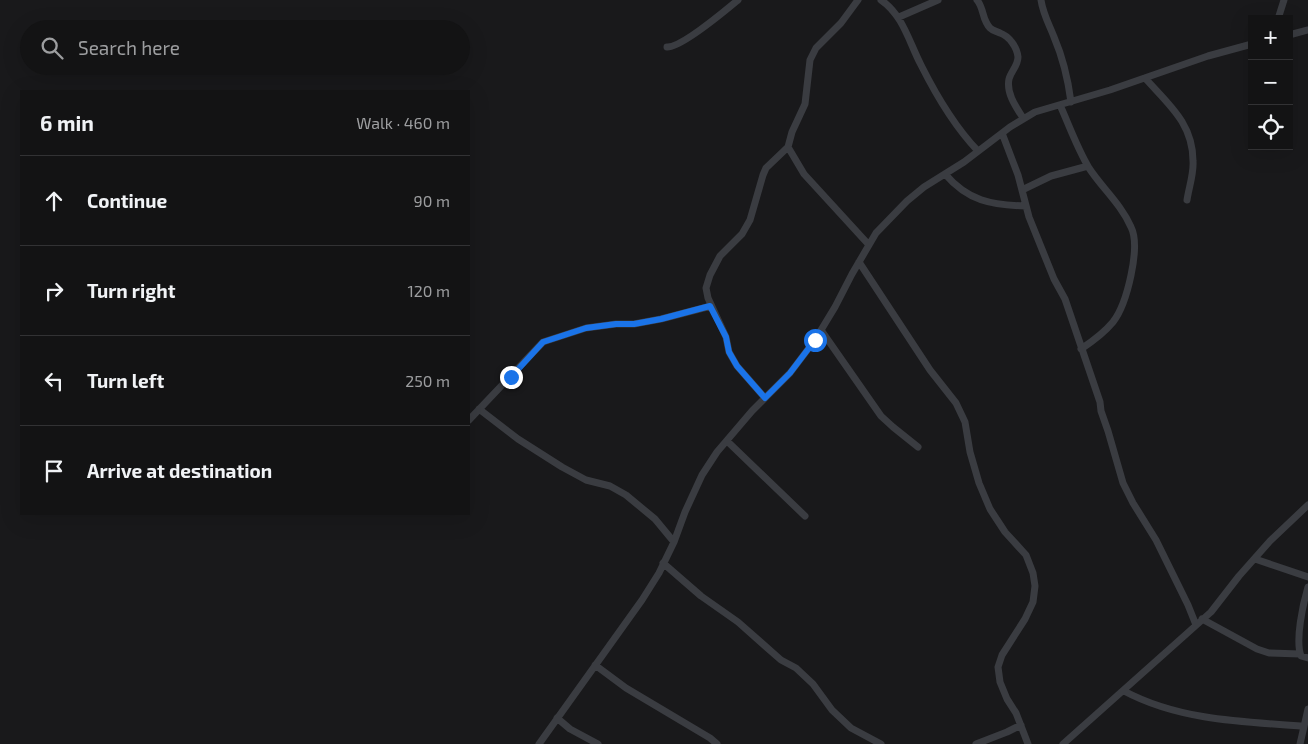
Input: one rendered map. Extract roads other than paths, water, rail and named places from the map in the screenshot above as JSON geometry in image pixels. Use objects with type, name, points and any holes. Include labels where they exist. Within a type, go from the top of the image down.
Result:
[{"type":"street","points":[[667,47],[677,45],[738,0]]},
{"type":"street","points":[[765,398],[737,366],[729,352],[726,337],[710,306],[706,288],[716,262],[726,248],[742,234],[750,220],[766,168],[788,147],[792,132],[805,104],[808,74],[816,48],[841,23],[858,0]]},
{"type":"street","points":[[881,0],[888,4],[899,17],[921,65],[942,104],[957,126],[978,150]]},
{"type":"street","points":[[899,17],[938,0]]},
{"type":"street","points":[[977,0],[981,5],[989,28],[1006,36],[1015,48],[1018,56],[1017,64],[1009,79],[1010,93],[1023,118]]},
{"type":"street","points":[[1041,0],[1046,22],[1054,36],[1066,68],[1072,102]]},
{"type":"street","points":[[1279,15],[1284,0]]},
{"type":"street","points":[[1293,34],[1308,30]]},
{"type":"street","points":[[539,744],[642,600],[664,563],[702,475],[717,452],[790,373],[821,330],[869,245],[886,222],[907,201],[1023,118],[1035,112],[1072,102],[1208,56],[1248,45]]},
{"type":"street","points":[[1145,78],[1184,122],[1191,140],[1194,162],[1187,200]]},
{"type":"street","points":[[1060,105],[1088,166],[1124,213],[1132,228],[1134,237],[1130,283],[1122,306],[1115,320],[1103,333],[1082,350]]},
{"type":"street","points":[[1002,133],[1018,175],[1029,217],[1054,279],[1065,299],[1100,402],[1100,411],[1108,431],[1123,483],[1156,540],[1196,625]]},
{"type":"street","points":[[788,147],[804,174],[869,245]]},
{"type":"street","points":[[1022,190],[1051,176],[1088,166]]},
{"type":"street","points":[[945,174],[956,187],[974,198],[1000,204],[1026,206]]},
{"type":"street","points":[[858,262],[930,370],[956,403],[965,422],[970,452],[979,483],[990,509],[1005,532],[1026,555],[1033,573],[1035,586],[1033,602],[1025,619],[1002,655],[998,667],[1000,682],[1028,744]]},
{"type":"street","points":[[470,419],[543,342],[586,328],[634,324],[710,306]]},
{"type":"street","points":[[821,330],[881,416],[892,428],[918,447]]},
{"type":"street","points":[[479,409],[518,439],[562,468],[586,480],[610,486],[626,495],[655,519],[674,542]]},
{"type":"street","points":[[727,441],[805,516]]},
{"type":"street","points":[[1063,744],[1211,612],[1255,559],[1308,505]]},
{"type":"street","points":[[1255,559],[1308,577]]},
{"type":"street","points":[[664,563],[701,596],[738,622],[782,660],[796,668],[814,684],[832,710],[846,724],[881,744]]},
{"type":"street","points":[[1300,654],[1300,620],[1308,587]]},
{"type":"street","points":[[1202,619],[1257,649],[1269,653],[1300,654],[1308,658]]},
{"type":"street","points":[[595,665],[626,688],[710,738],[716,744]]},
{"type":"street","points":[[1124,690],[1160,707],[1186,713],[1213,718],[1303,726]]},
{"type":"street","points":[[1300,744],[1308,709]]},
{"type":"street","points":[[557,718],[570,729],[598,744]]},
{"type":"street","points":[[976,744],[1021,725]]}]
